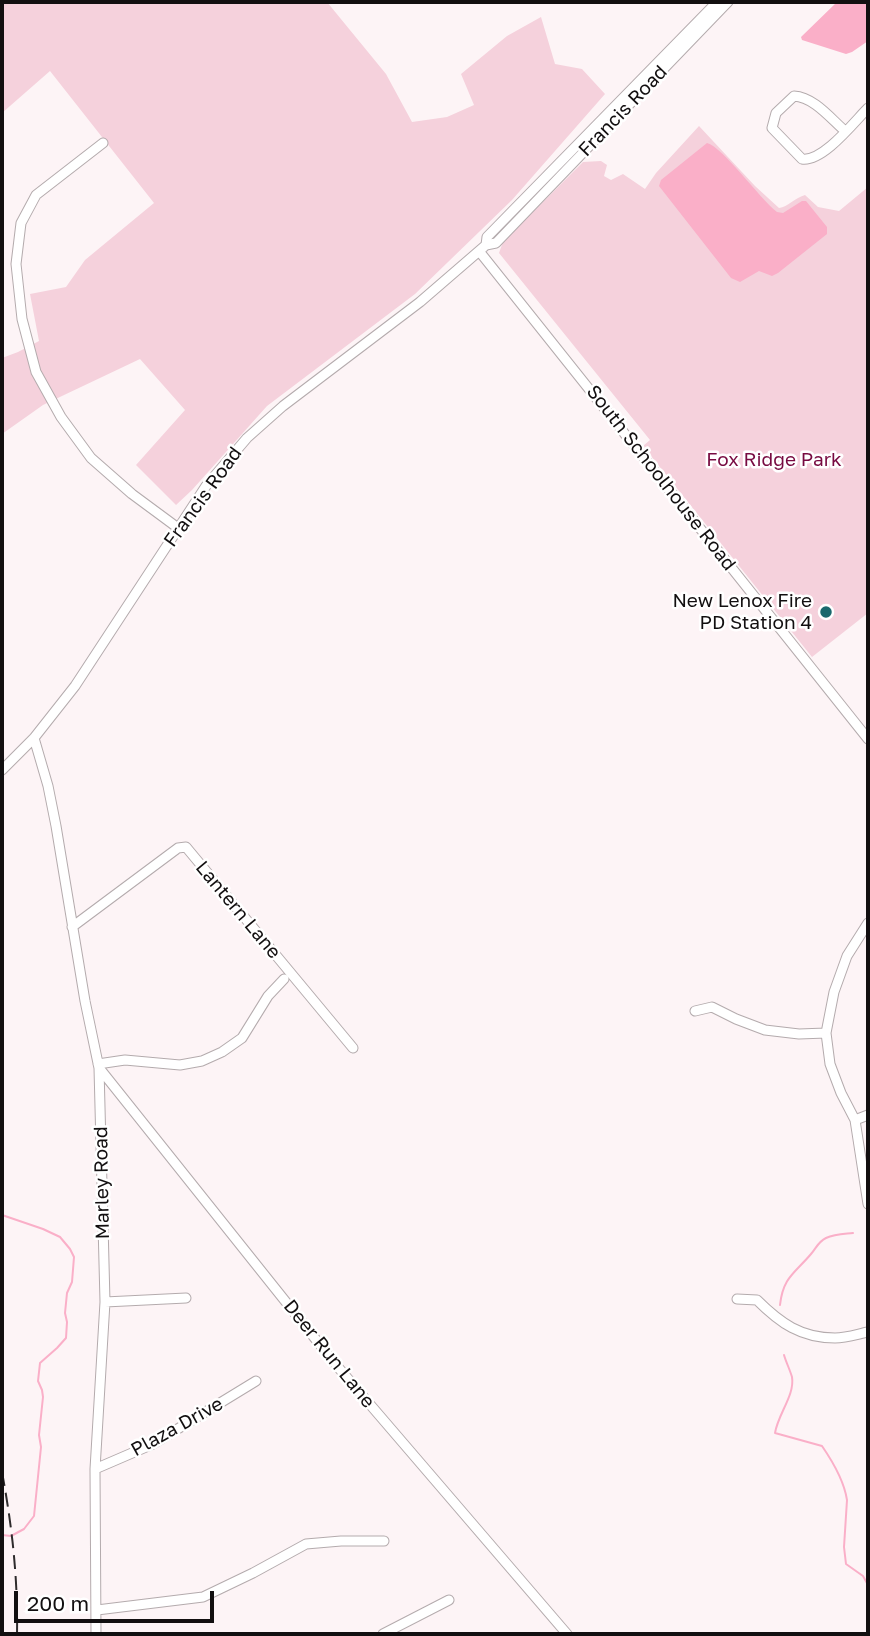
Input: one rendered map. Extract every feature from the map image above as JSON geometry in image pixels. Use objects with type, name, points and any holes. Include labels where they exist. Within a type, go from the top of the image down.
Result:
[{"type":"street","name":"Francis Road","points":[[2,770],[34,738],[75,685],[206,486],[226,460],[268,417],[449,279],[482,248],[487,237],[717,2]]},
{"type":"street","name":"Francis Road","points":[[482,248],[496,243],[727,2]]},
{"type":"street","points":[[845,131],[804,96],[794,96],[776,113],[772,128],[802,159],[809,160],[825,150],[845,131],[868,108]]},
{"type":"street","points":[[103,143],[36,195],[20,223],[16,264],[22,319],[36,372],[78,441],[91,458],[132,494],[178,528]]},
{"type":"street","name":"South Schoolhouse Road","points":[[482,248],[868,739]]},
{"type":"street","name":"Marley Road","points":[[34,738],[56,826],[99,1066],[105,1302],[95,1469],[96,1634]]},
{"type":"street","name":"Lantern Lane","points":[[72,927],[178,848],[186,847],[353,1048]]},
{"type":"street","points":[[868,923],[847,956],[834,992],[826,1033],[830,1064],[855,1120],[868,1203]]},
{"type":"street","points":[[99,1066],[125,1060],[180,1065],[202,1061],[222,1052],[242,1038],[268,996],[284,979]]},
{"type":"street","points":[[695,1011],[712,1007],[765,1030],[799,1034],[826,1033]]},
{"type":"street","name":"Deer Run Lane","points":[[99,1066],[337,1366],[567,1634]]},
{"type":"street","points":[[855,1120],[868,1115]]},
{"type":"street","points":[[105,1302],[186,1298]]},
{"type":"street","points":[[737,1299],[757,1300],[773,1317],[799,1333],[835,1338],[868,1332]]},
{"type":"street","name":"Plaza Drive","points":[[95,1469],[153,1444],[257,1381]]},
{"type":"street","points":[[97,1610],[203,1597],[306,1544],[384,1541]]},
{"type":"street","points":[[383,1634],[449,1600]]},
{"type":"green space","points":[[2,2],[327,2],[386,74],[412,122],[447,117],[474,105],[461,74],[507,36],[541,17],[555,64],[582,69],[605,94],[512,200],[415,294],[267,406],[176,505],[136,465],[185,410],[140,359],[43,405],[2,434],[2,358],[39,341],[30,294],[66,287],[85,260],[154,203],[50,71],[2,113]]},
{"type":"green space","name":"Fox Ridge Park","points":[[699,126],[779,208],[805,195],[818,207],[839,211],[868,187],[868,613],[812,657],[643,446],[650,440],[499,253],[503,242],[583,162],[601,161],[607,165],[604,176],[611,180],[623,174],[645,189]]},
{"type":"shaded area","points":[[837,2],[868,2],[868,41],[846,54],[802,40],[801,37]]},
{"type":"shaded area","points":[[707,143],[722,153],[777,212],[783,213],[806,201],[827,227],[827,234],[772,276],[759,271],[740,282],[731,278],[659,186],[661,180]]},
{"type":"waterway","points":[[2,1215],[60,1237],[74,1257],[65,1313],[66,1338],[40,1363],[38,1381],[43,1397],[34,1516],[24,1529],[11,1536],[2,1535]]},
{"type":"waterway","points":[[780,1305],[787,1282],[819,1243],[829,1237],[853,1233]]},
{"type":"waterway","points":[[784,1355],[792,1384],[775,1433],[822,1446],[830,1458],[846,1493],[846,1564],[863,1576],[868,1585]]},
{"type":"railway","points":[[2,1472],[14,1552],[17,1634]]},
{"type":"place","name":"New Lenox Fire PD Station 4","points":[[826,612]]}]
